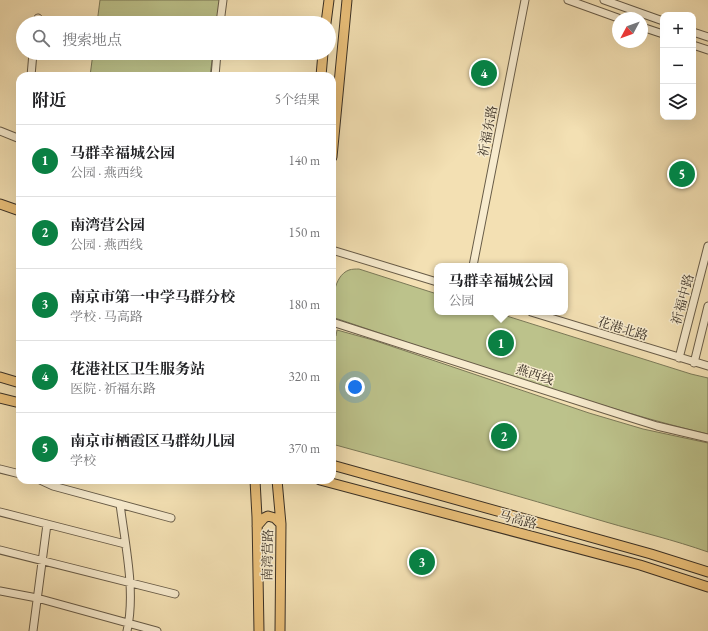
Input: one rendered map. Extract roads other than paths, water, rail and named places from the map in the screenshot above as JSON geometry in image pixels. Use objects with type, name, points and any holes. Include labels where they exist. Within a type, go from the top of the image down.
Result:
[{"type":"main road","points":[[327,16],[328,0]]},
{"type":"main road","points":[[336,115],[347,0]]},
{"type":"main road","points":[[321,72],[322,60]]},
{"type":"main road","points":[[0,204],[16,210]]},
{"type":"main road","points":[[0,377],[16,382]]},
{"type":"main road","points":[[0,398],[16,402]]},
{"type":"main road","name":"马高路","points":[[336,466],[636,549],[708,572]]},
{"type":"main road","points":[[255,484],[259,631]]},
{"type":"main road","name":"南湾营路","points":[[277,484],[280,524],[280,631]]},
{"type":"main road","name":"马高路","points":[[335,484],[640,565],[708,587]]},
{"type":"main road","points":[[257,526],[264,518],[268,516],[275,518],[280,524]]},
{"type":"street","points":[[221,16],[223,0]]},
{"type":"street","name":"祈福东路","points":[[474,263],[525,0]]},
{"type":"street","points":[[568,0],[612,16]]},
{"type":"street","points":[[604,0],[660,20]]},
{"type":"street","points":[[648,29],[660,33]]},
{"type":"street","points":[[696,33],[708,37]]},
{"type":"street","points":[[696,46],[708,50]]},
{"type":"street","points":[[31,72],[32,60]]},
{"type":"street","points":[[215,72],[216,60]]},
{"type":"street","points":[[0,131],[16,137]]},
{"type":"street","name":"祈福中路","points":[[679,358],[708,246]]},
{"type":"street","points":[[336,251],[434,281]]},
{"type":"street","name":"祈福中路","points":[[694,363],[708,306]]},
{"type":"street","name":"花港北路","points":[[541,315],[694,363],[708,366]]},
{"type":"street","name":"燕西线","points":[[336,323],[631,418],[657,426],[708,438]]},
{"type":"street","points":[[0,469],[16,473]]},
{"type":"street","points":[[49,484],[170,518]]},
{"type":"street","points":[[120,504],[130,583],[128,627]]},
{"type":"street","points":[[0,512],[125,544]]},
{"type":"street","points":[[33,631],[47,524]]},
{"type":"street","points":[[0,550],[175,594]]},
{"type":"street","points":[[0,591],[37,598],[128,627],[157,631]]},
{"type":"place","name":"花港社区卫生服务站","points":[[484,73]]},
{"type":"place","name":"南京市栖霞区马群幼儿园","points":[[682,174]]},
{"type":"place","name":"马群幸福城公园","points":[[501,343]]},
{"type":"place","name":"南湾营公园","points":[[504,436]]},
{"type":"place","name":"南京市第一中学马群分校","points":[[422,562]]}]
